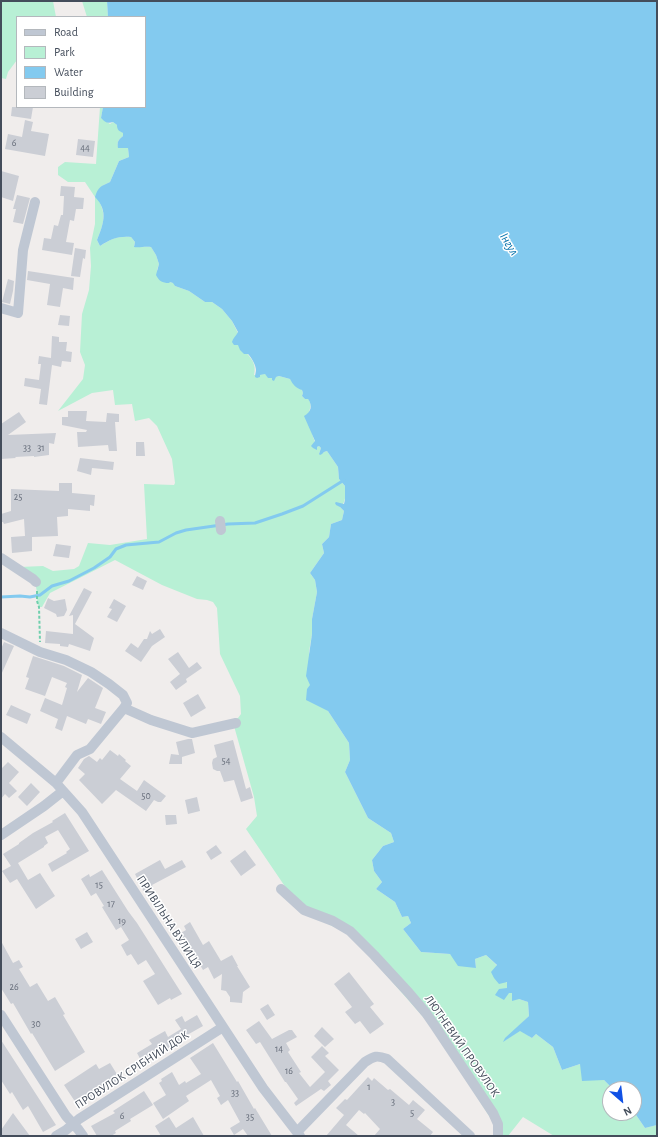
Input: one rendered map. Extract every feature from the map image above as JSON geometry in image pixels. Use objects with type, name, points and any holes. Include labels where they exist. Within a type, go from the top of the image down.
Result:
[{"type":"street","points":[[1,308],[18,313],[24,250],[35,202]]},
{"type":"street","points":[[1,558],[36,582]]},
{"type":"street","points":[[1,633],[40,652],[66,660],[91,672],[123,695],[127,703],[90,749],[77,756],[59,787],[44,806],[1,835]]},
{"type":"street","points":[[124,708],[151,720],[192,732],[236,723]]},
{"type":"street","name":"ПРИВІЛЬНА ВУЛИЦЯ","points":[[1,737],[59,787],[82,812],[263,1088],[298,1134]]},
{"type":"street","name":"ЛЮТНЕВИЙ ПРОВУЛОК","points":[[281,889],[304,910],[333,921],[350,931],[374,954],[409,993],[426,1013],[493,1113],[498,1124],[498,1136]]},
{"type":"street","points":[[1,1015],[66,1116],[83,1136]]},
{"type":"street","name":"ПРОВУЛОК СРІБНИЙ ДОК","points":[[56,1136],[79,1119],[223,1027]]},
{"type":"street","points":[[298,1134],[365,1062],[374,1056],[380,1056],[387,1059],[470,1136]]},
{"type":"path","points":[[37,594],[37,601],[40,607],[40,652]]},
{"type":"green space","points":[[1,1],[53,1],[56,16],[16,16],[16,61],[8,72],[6,79],[1,78]]},
{"type":"green space","points":[[82,1],[107,1],[108,16],[87,16]]},
{"type":"green space","points":[[100,108],[103,108],[101,118],[110,124],[113,122],[123,133],[123,136],[118,141],[118,147],[128,148],[129,157],[119,161],[110,182],[102,186],[99,201],[103,211],[103,220],[97,240],[100,246],[114,238],[131,237],[135,242],[134,246],[151,247],[159,264],[157,270],[170,282],[174,283],[175,286],[189,291],[205,302],[212,302],[222,309],[232,321],[238,333],[238,343],[253,362],[255,368],[254,375],[265,374],[290,379],[302,390],[302,396],[305,399],[308,399],[310,403],[310,423],[317,447],[319,446],[321,448],[319,454],[327,451],[338,467],[339,479],[345,486],[345,500],[340,507],[344,511],[342,520],[331,524],[329,537],[322,544],[324,553],[310,573],[315,580],[317,592],[312,619],[312,634],[309,652],[328,711],[349,743],[350,760],[345,772],[368,818],[391,833],[394,842],[383,846],[372,860],[374,871],[382,882],[376,889],[395,902],[402,917],[408,916],[411,923],[403,929],[421,952],[450,954],[476,968],[475,959],[486,955],[495,963],[502,973],[507,982],[509,993],[512,993],[519,999],[528,1002],[529,1016],[504,1041],[520,1030],[532,1038],[536,1034],[553,1047],[562,1070],[580,1064],[605,1081],[602,1081],[602,1121],[640,1121],[645,1128],[657,1125],[657,1136],[554,1136],[523,1117],[508,1136],[496,1136],[495,1125],[432,1027],[351,935],[303,912],[246,829],[257,816],[254,797],[234,726],[235,719],[241,714],[240,696],[220,654],[217,608],[213,602],[197,599],[162,585],[115,560],[50,593],[42,607],[39,607],[37,590],[34,582],[19,567],[43,566],[53,571],[74,569],[79,566],[88,543],[110,545],[147,539],[144,484],[174,485],[175,483],[172,459],[157,426],[149,418],[135,421],[132,404],[115,405],[113,390],[92,393],[58,411],[83,379],[85,365],[80,352],[82,314],[89,290],[91,266],[90,248],[95,224],[95,197],[85,182],[68,182],[58,175],[58,167],[65,162],[96,164]]},
{"type":"water","name":"Інгул","points":[[107,1],[657,1],[657,1125],[645,1128],[640,1121],[642,1121],[642,1081],[582,1081],[580,1064],[562,1070],[553,1047],[536,1034],[532,1038],[520,1031],[503,1042],[505,1038],[529,1016],[528,1002],[519,999],[512,1001],[512,993],[509,993],[504,1000],[495,995],[499,989],[507,988],[507,982],[499,984],[494,978],[491,972],[497,965],[486,955],[475,959],[476,968],[458,966],[450,954],[421,952],[403,929],[411,923],[408,916],[402,917],[395,902],[376,889],[382,882],[374,871],[372,860],[383,846],[394,842],[391,833],[368,818],[345,772],[350,760],[349,743],[328,711],[306,700],[307,689],[310,685],[306,676],[312,634],[312,619],[317,592],[315,580],[310,573],[324,553],[322,544],[329,537],[331,524],[342,520],[344,511],[335,503],[344,504],[345,500],[345,486],[339,479],[338,467],[327,451],[320,455],[321,448],[319,446],[317,447],[317,450],[311,446],[315,441],[304,416],[310,411],[311,406],[308,399],[305,399],[302,396],[302,390],[295,386],[290,379],[279,376],[276,377],[274,381],[272,378],[268,378],[265,374],[260,375],[260,377],[257,378],[255,377],[256,368],[252,359],[248,354],[244,354],[240,350],[238,345],[234,345],[232,342],[238,332],[232,321],[222,309],[212,302],[205,302],[189,291],[175,286],[173,283],[164,283],[161,281],[156,275],[159,264],[151,247],[134,247],[135,242],[131,237],[115,238],[100,246],[97,240],[104,218],[102,208],[95,197],[97,191],[100,187],[110,182],[119,161],[129,157],[128,148],[118,148],[118,141],[123,136],[123,133],[118,130],[117,125],[113,122],[106,122],[101,118],[103,108],[146,108],[146,16],[108,16]]},
{"type":"building","points":[[12,107],[33,108],[31,119],[11,116]]},
{"type":"building","points":[[25,120],[33,122],[31,131],[49,134],[45,156],[5,149],[8,134],[22,137]]},
{"type":"building","points":[[78,139],[95,141],[93,157],[76,155]]},
{"type":"building","points":[[1,171],[19,176],[13,201],[1,197]]},
{"type":"building","points":[[61,186],[75,187],[74,197],[84,198],[83,209],[76,209],[74,221],[70,220],[66,242],[74,243],[72,255],[42,250],[44,238],[51,239],[54,225],[58,226],[61,215],[63,215],[64,196],[60,196]]},
{"type":"building","points":[[17,195],[30,198],[23,224],[13,222],[16,209],[13,209]]},
{"type":"building","points":[[75,248],[86,250],[80,277],[71,276]]},
{"type":"building","points":[[28,271],[74,278],[73,290],[63,288],[60,307],[47,305],[50,284],[27,280]]},
{"type":"building","points":[[8,279],[14,281],[10,304],[2,302]]},
{"type":"building","points":[[60,315],[70,316],[69,326],[58,325]]},
{"type":"building","points":[[52,336],[59,337],[59,342],[67,342],[66,351],[72,352],[71,362],[62,361],[61,367],[52,365],[47,405],[39,404],[41,389],[24,386],[25,378],[39,380],[41,364],[38,364],[39,356],[51,358]]},
{"type":"building","points":[[68,411],[87,411],[86,421],[106,422],[107,413],[119,414],[119,422],[115,422],[117,451],[109,451],[108,445],[78,447],[77,432],[86,432],[87,430],[62,425],[62,417],[68,417]]},
{"type":"building","points":[[19,412],[26,422],[8,435],[56,433],[54,444],[49,443],[49,455],[1,459],[1,424]]},
{"type":"building","points":[[136,442],[144,442],[145,456],[136,456]]},
{"type":"building","points":[[80,458],[114,462],[113,470],[92,468],[91,475],[77,471]]},
{"type":"building","points":[[59,483],[72,483],[72,493],[95,495],[94,506],[90,505],[90,511],[68,509],[68,516],[57,517],[58,536],[32,537],[32,551],[12,553],[11,537],[25,536],[24,519],[4,524],[1,522],[1,514],[11,511],[11,489],[59,491]]},
{"type":"building","points":[[56,544],[71,546],[69,558],[53,556]]},
{"type":"building","points":[[137,576],[147,581],[143,590],[132,585]]},
{"type":"building","points":[[84,588],[92,592],[75,624],[94,638],[90,651],[69,644],[68,647],[60,646],[60,644],[45,643],[46,631],[73,634],[73,615],[69,616]]},
{"type":"building","points":[[48,598],[54,601],[65,599],[67,610],[64,616],[57,617],[56,614],[44,608]]},
{"type":"building","points":[[114,599],[126,606],[117,622],[107,617],[112,609],[109,608]]},
{"type":"building","points":[[160,629],[165,637],[152,646],[141,662],[125,651],[131,643],[138,648],[144,639],[147,639],[150,631],[152,634]]},
{"type":"building","points":[[4,642],[14,646],[1,675],[1,649]]},
{"type":"building","points":[[178,652],[189,668],[197,662],[202,668],[186,679],[187,682],[176,690],[170,682],[180,674],[168,659]]},
{"type":"building","points":[[33,656],[64,666],[82,675],[77,692],[88,678],[103,688],[95,708],[106,712],[101,724],[88,719],[86,724],[67,716],[62,731],[55,728],[58,719],[40,711],[45,698],[62,705],[67,683],[52,677],[45,696],[25,689],[29,678],[26,677]]},
{"type":"building","points":[[198,694],[206,708],[191,717],[183,703]]},
{"type":"building","points":[[11,705],[31,714],[27,724],[6,715]]},
{"type":"building","points":[[192,739],[195,753],[182,757],[182,764],[169,764],[171,754],[179,755],[176,742]]},
{"type":"building","points":[[233,740],[246,789],[250,787],[253,798],[241,802],[234,780],[224,782],[220,771],[213,769],[212,763],[213,759],[217,757],[214,745]]},
{"type":"building","points":[[110,750],[118,756],[119,754],[131,766],[120,779],[137,791],[144,780],[166,796],[161,802],[154,800],[146,811],[116,790],[102,804],[79,780],[85,774],[78,768],[84,759],[89,756],[97,762],[100,758],[102,760]]},
{"type":"building","points":[[8,762],[19,772],[9,783],[17,791],[9,798],[5,794],[1,799],[1,769]]},
{"type":"building","points":[[31,783],[40,792],[27,806],[18,797]]},
{"type":"building","points":[[197,797],[200,811],[188,814],[185,800]]},
{"type":"building","points":[[65,813],[89,851],[52,872],[48,864],[67,853],[66,852],[70,849],[58,830],[45,837],[48,843],[44,847],[18,863],[28,880],[40,873],[55,896],[36,909],[17,879],[10,883],[2,871],[11,866],[3,854]]},
{"type":"building","points":[[165,815],[176,815],[177,824],[166,825]]},
{"type":"building","points":[[216,845],[222,853],[211,860],[206,852]]},
{"type":"building","points":[[245,850],[256,865],[241,876],[230,861]]},
{"type":"building","points":[[160,860],[165,869],[182,860],[186,867],[152,885],[153,887],[144,892],[135,874]]},
{"type":"building","points":[[102,870],[182,994],[171,1000],[170,998],[158,1005],[143,981],[155,974],[146,960],[138,965],[131,954],[127,956],[121,945],[129,940],[121,927],[116,930],[102,907],[104,906],[96,893],[91,896],[81,879],[89,874],[90,877]]},
{"type":"building","points":[[190,922],[203,945],[209,941],[221,961],[232,955],[250,987],[243,992],[242,1003],[230,1002],[230,997],[226,991],[221,990],[222,974],[214,979],[208,967],[203,970],[189,946],[186,948],[179,934],[186,930],[184,926]]},
{"type":"building","points":[[87,932],[93,942],[81,949],[75,939]]},
{"type":"building","points":[[1,941],[13,963],[19,960],[23,967],[19,969],[30,987],[37,983],[48,1001],[55,997],[65,1014],[63,1015],[85,1052],[55,1071],[13,1003],[11,1004],[1,988]]},
{"type":"building","points":[[349,972],[374,1004],[370,1007],[384,1024],[370,1034],[360,1021],[355,1024],[345,1012],[352,1007],[334,984]]},
{"type":"building","points":[[268,1004],[275,1015],[267,1020],[260,1009]]},
{"type":"building","points":[[197,1015],[203,1026],[180,1039],[181,1040],[143,1064],[137,1053],[152,1044],[149,1040],[165,1031],[168,1037],[181,1029],[175,1020],[182,1016],[185,1022]]},
{"type":"building","points":[[259,1021],[272,1039],[289,1030],[292,1030],[297,1037],[286,1043],[290,1050],[288,1052],[301,1072],[299,1073],[310,1087],[325,1072],[311,1057],[322,1046],[329,1053],[325,1056],[339,1070],[328,1081],[331,1085],[324,1091],[321,1089],[296,1106],[294,1103],[298,1099],[285,1082],[260,1042],[256,1044],[246,1030]]},
{"type":"building","points":[[322,1027],[334,1039],[325,1047],[314,1036]]},
{"type":"building","points":[[1,1040],[56,1125],[43,1132],[28,1106],[23,1110],[12,1092],[10,1094],[1,1080]]},
{"type":"building","points":[[213,1043],[272,1136],[248,1136],[243,1129],[234,1135],[230,1128],[240,1122],[228,1100],[221,1105],[217,1098],[220,1096],[211,1080],[186,1096],[189,1101],[163,1119],[153,1103],[166,1095],[159,1083],[162,1081],[161,1079],[172,1072],[179,1085],[185,1081],[186,1083],[201,1074],[190,1058]]},
{"type":"building","points":[[110,1063],[120,1079],[91,1096],[92,1097],[78,1106],[64,1085],[96,1064],[99,1069]]},
{"type":"building","points":[[368,1077],[372,1081],[374,1078],[409,1105],[413,1100],[425,1110],[417,1119],[433,1132],[430,1136],[374,1136],[380,1129],[365,1113],[364,1114],[359,1110],[346,1125],[359,1136],[326,1136],[344,1115],[336,1108],[345,1099],[347,1100]]},
{"type":"building","points":[[144,1091],[153,1105],[130,1119],[131,1121],[115,1131],[116,1133],[111,1136],[97,1136],[91,1126],[115,1113],[113,1111]]},
{"type":"building","points":[[13,1113],[30,1136],[1,1136],[1,1130]]},
{"type":"building","points":[[169,1117],[176,1128],[193,1117],[204,1136],[161,1136],[155,1126]]},
{"type":"waterway","points":[[1,597],[30,597],[40,595],[52,586],[69,581],[94,568],[110,557],[116,549],[126,545],[159,542],[176,533],[186,530],[228,524],[255,523],[282,514],[303,506],[344,480]]}]
